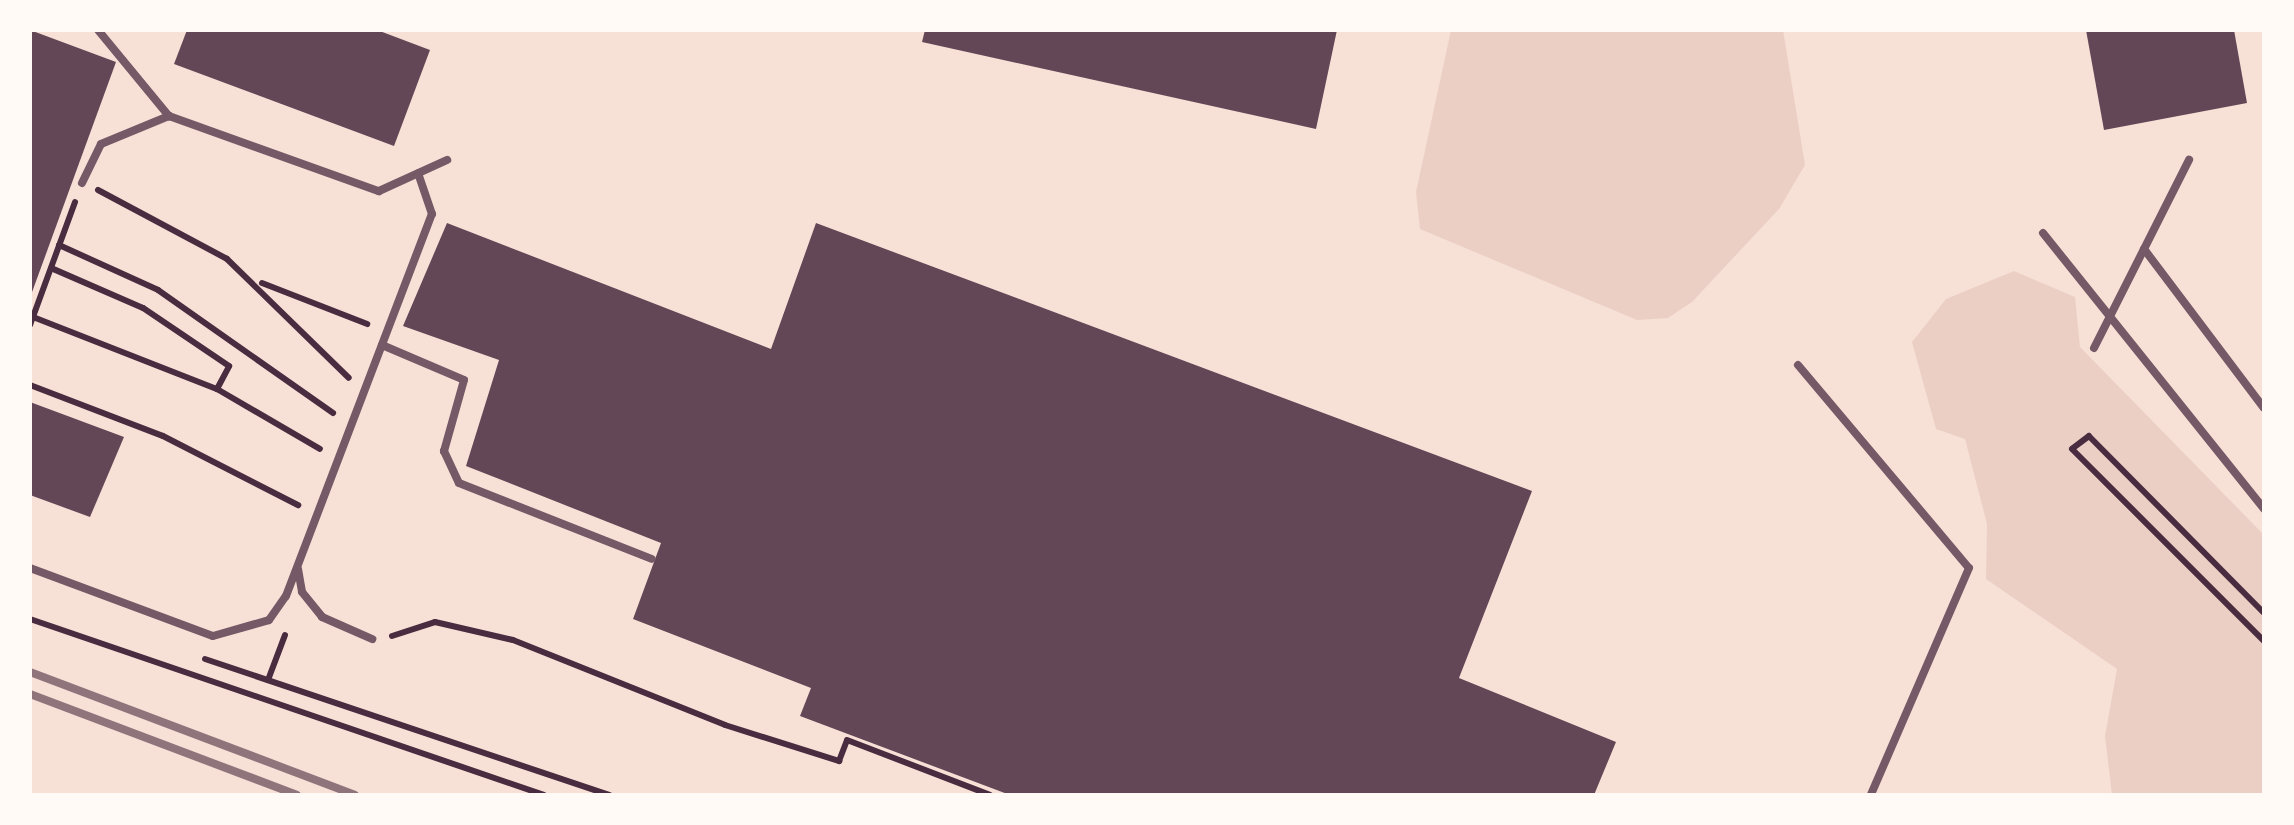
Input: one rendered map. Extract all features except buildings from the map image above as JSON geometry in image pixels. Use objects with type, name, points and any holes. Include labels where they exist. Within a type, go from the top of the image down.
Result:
[{"type":"lane","points":[[98,30],[169,116],[379,191],[447,160]]},
{"type":"lane","points":[[82,184],[101,144],[169,116]]},
{"type":"lane","points":[[2094,348],[2190,160]]},
{"type":"lane","points":[[30,568],[228,636],[269,620],[298,564],[432,214],[418,173]]},
{"type":"lane","points":[[2044,234],[2108,321],[2264,509]]},
{"type":"lane","points":[[2144,249],[2264,408]]},
{"type":"lane","points":[[382,345],[464,380],[444,451],[458,483],[652,558]]},
{"type":"lane","points":[[1798,365],[1968,568],[1871,795]]},
{"type":"lane","points":[[298,564],[302,592],[333,625],[373,634]]},
{"type":"path","points":[[338,461],[217,389],[31,321],[82,184],[160,218],[252,279],[352,380],[347,393]]},
{"type":"path","points":[[59,245],[158,290],[338,417]]},
{"type":"path","points":[[51,268],[142,308],[229,366],[217,389]]},
{"type":"path","points":[[252,279],[387,331]]},
{"type":"path","points":[[30,385],[163,436],[317,516]]},
{"type":"path","points":[[332,430],[343,402]]},
{"type":"path","points":[[2264,613],[2089,436],[2072,449],[2264,641]]},
{"type":"path","points":[[324,451],[328,440]]},
{"type":"path","points":[[268,680],[302,592]]},
{"type":"path","points":[[30,619],[544,795]]},
{"type":"path","points":[[373,634],[390,636],[435,622],[512,640],[724,725],[839,761],[846,740],[990,795]]},
{"type":"path","points":[[187,653],[610,795]]},
{"type":"shaded area","points":[[1451,30],[1783,30],[1805,165],[1779,209],[1692,302],[1668,318],[1637,320],[1420,229],[1416,192]]},
{"type":"shaded area","points":[[2014,271],[2075,297],[2080,347],[2264,535],[2264,795],[2112,795],[2105,736],[2117,669],[1986,579],[1987,524],[1965,439],[1936,429],[1912,342],[1946,299]]},
{"type":"railway","points":[[30,672],[355,795]]},
{"type":"railway","points":[[30,694],[297,795]]}]
